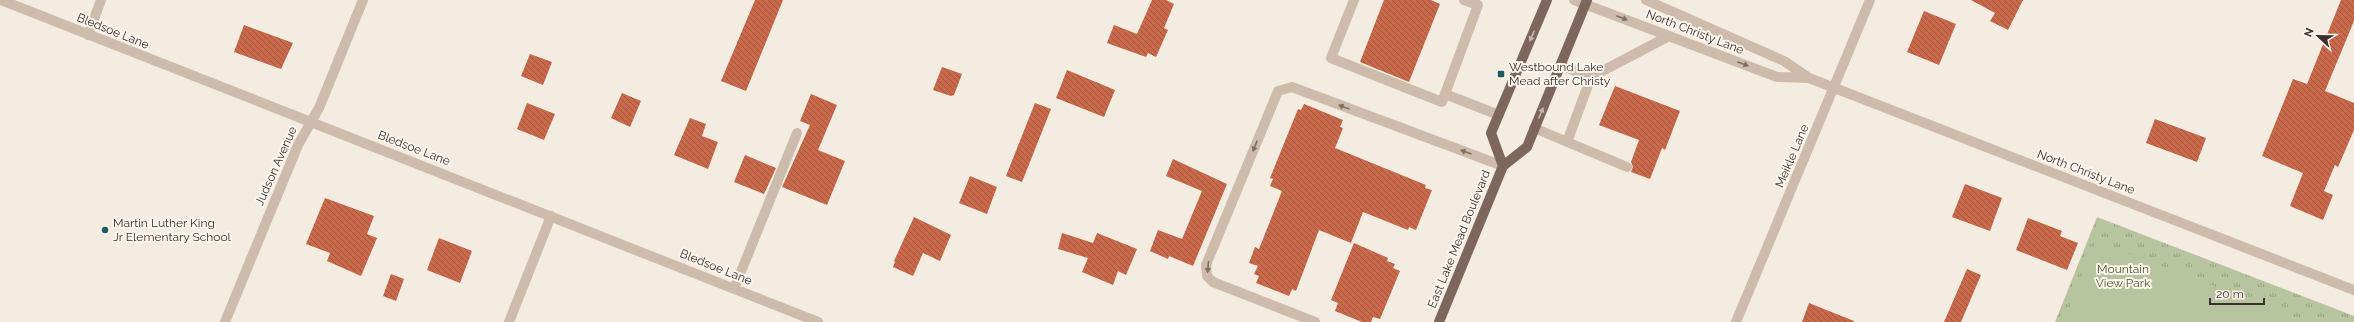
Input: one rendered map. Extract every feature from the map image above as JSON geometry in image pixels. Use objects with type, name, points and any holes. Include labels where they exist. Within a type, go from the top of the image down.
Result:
[{"type":"main road","name":"East Lake Mead Boulevard","points":[[1503,166],[1491,133],[1547,0]]},
{"type":"main road","name":"East Lake Mead Boulevard","points":[[1439,322],[1503,166],[1527,147],[1586,2]]},
{"type":"street","name":"Bledsoe Lane","points":[[1,0],[310,124],[392,153],[818,322]]},
{"type":"street","points":[[88,35],[101,0]]},
{"type":"street","name":"Judson Avenue","points":[[225,322],[298,145],[319,108],[364,0]]},
{"type":"street","points":[[1354,0],[1331,58],[1442,102],[1478,6],[1464,0]]},
{"type":"street","name":"North Christy Lane","points":[[1574,0],[1586,2],[1669,36],[1777,77],[1810,78]]},
{"type":"street","name":"North Christy Lane","points":[[1646,0],[1784,61],[1810,78],[2354,290]]},
{"type":"street","name":"Meikle Lane","points":[[1736,322],[1835,88],[1870,0]]},
{"type":"street","points":[[1567,142],[1591,77],[1669,36]]},
{"type":"street","points":[[1560,65],[1591,77]]},
{"type":"street","points":[[1315,322],[1213,282],[1207,276],[1206,265],[1278,91],[1292,87],[1503,166]]},
{"type":"street","points":[[1445,94],[1499,115]]},
{"type":"street","points":[[1534,128],[1627,167]]},
{"type":"street","points":[[734,289],[797,133]]},
{"type":"street","points":[[509,322],[551,216]]},
{"type":"green space","name":"Mountain View Park","points":[[2097,217],[2354,316],[2354,322],[2055,322]]},
{"type":"green space","points":[[2096,241],[2282,312],[2286,322],[2064,322]]},
{"type":"building","points":[[755,0],[783,0],[746,91],[721,81]]},
{"type":"building","points":[[1152,0],[1166,0],[1174,4],[1164,28],[1168,30],[1156,57],[1148,53],[1146,57],[1107,43],[1114,25],[1137,34]]},
{"type":"building","points":[[1384,0],[1431,0],[1440,4],[1409,82],[1360,62]]},
{"type":"building","points":[[1971,0],[2023,0],[2008,30],[1990,21],[1995,13]]},
{"type":"building","points":[[2341,0],[2354,0],[2354,21],[2325,91],[2354,103],[2354,130],[2338,167],[2335,165],[2324,191],[2333,195],[2323,220],[2290,206],[2303,173],[2262,156],[2293,79],[2307,84]]},
{"type":"building","points":[[1924,11],[1956,24],[1939,65],[1907,52]]},
{"type":"building","points":[[244,25],[293,43],[281,69],[234,52]]},
{"type":"building","points":[[530,54],[552,62],[543,85],[521,76]]},
{"type":"building","points":[[942,67],[962,74],[954,95],[951,96],[933,90]]},
{"type":"building","points":[[1067,70],[1115,90],[1104,117],[1056,98]]},
{"type":"building","points":[[1615,86],[1680,111],[1665,150],[1662,148],[1650,179],[1631,172],[1633,167],[1631,162],[1639,140],[1599,125]]},
{"type":"building","points":[[622,93],[641,101],[630,127],[611,118]]},
{"type":"building","points":[[811,94],[837,105],[818,150],[845,161],[827,205],[782,187],[810,125],[800,121]]},
{"type":"building","points":[[527,103],[555,114],[544,140],[517,129]]},
{"type":"building","points":[[1035,103],[1051,109],[1022,182],[1006,176]]},
{"type":"building","points":[[1304,104],[1343,120],[1340,127],[1343,128],[1335,148],[1426,185],[1425,188],[1432,190],[1416,230],[1409,227],[1408,230],[1363,212],[1351,243],[1319,230],[1296,291],[1292,289],[1289,296],[1256,283],[1259,276],[1254,274],[1258,266],[1249,263],[1255,247],[1259,249],[1282,191],[1270,186],[1273,179],[1270,178],[1298,109],[1301,110]]},
{"type":"building","points":[[690,118],[706,124],[702,136],[718,142],[708,169],[674,155]]},
{"type":"building","points":[[2155,119],[2206,138],[2197,162],[2146,143]]},
{"type":"building","points":[[745,155],[776,168],[764,194],[734,182]]},
{"type":"building","points":[[1173,159],[1227,184],[1193,266],[1169,256],[1168,259],[1150,251],[1158,230],[1182,239],[1202,191],[1166,176]]},
{"type":"building","points":[[970,176],[997,187],[987,214],[959,203]]},
{"type":"building","points":[[1965,184],[2002,198],[1990,231],[1952,217]]},
{"type":"building","points":[[325,198],[374,216],[367,234],[377,238],[361,276],[327,261],[330,253],[306,244]]},
{"type":"building","points":[[914,217],[951,235],[940,261],[923,253],[913,276],[893,267],[894,261]]},
{"type":"building","points":[[2028,218],[2062,231],[2060,236],[2078,243],[2067,270],[2016,250]]},
{"type":"building","points":[[1062,233],[1093,243],[1097,233],[1137,249],[1126,275],[1118,271],[1113,285],[1082,272],[1088,258],[1058,249]]},
{"type":"building","points":[[439,238],[472,251],[460,283],[427,270]]},
{"type":"building","points":[[1354,243],[1388,258],[1387,261],[1395,264],[1393,268],[1400,271],[1380,319],[1373,317],[1371,322],[1362,322],[1335,311],[1338,303],[1331,300]]},
{"type":"building","points":[[1967,269],[1981,275],[1961,322],[1944,322]]},
{"type":"building","points":[[391,274],[404,279],[396,301],[383,296]]},
{"type":"building","points":[[1809,303],[1854,321],[1854,322],[1802,322]]},
{"type":"place","name":"Westbound Lake Mead after Christy","points":[[1501,74]]},
{"type":"place","name":"Martin Luther King Jr Elementary School","points":[[105,230]]}]
